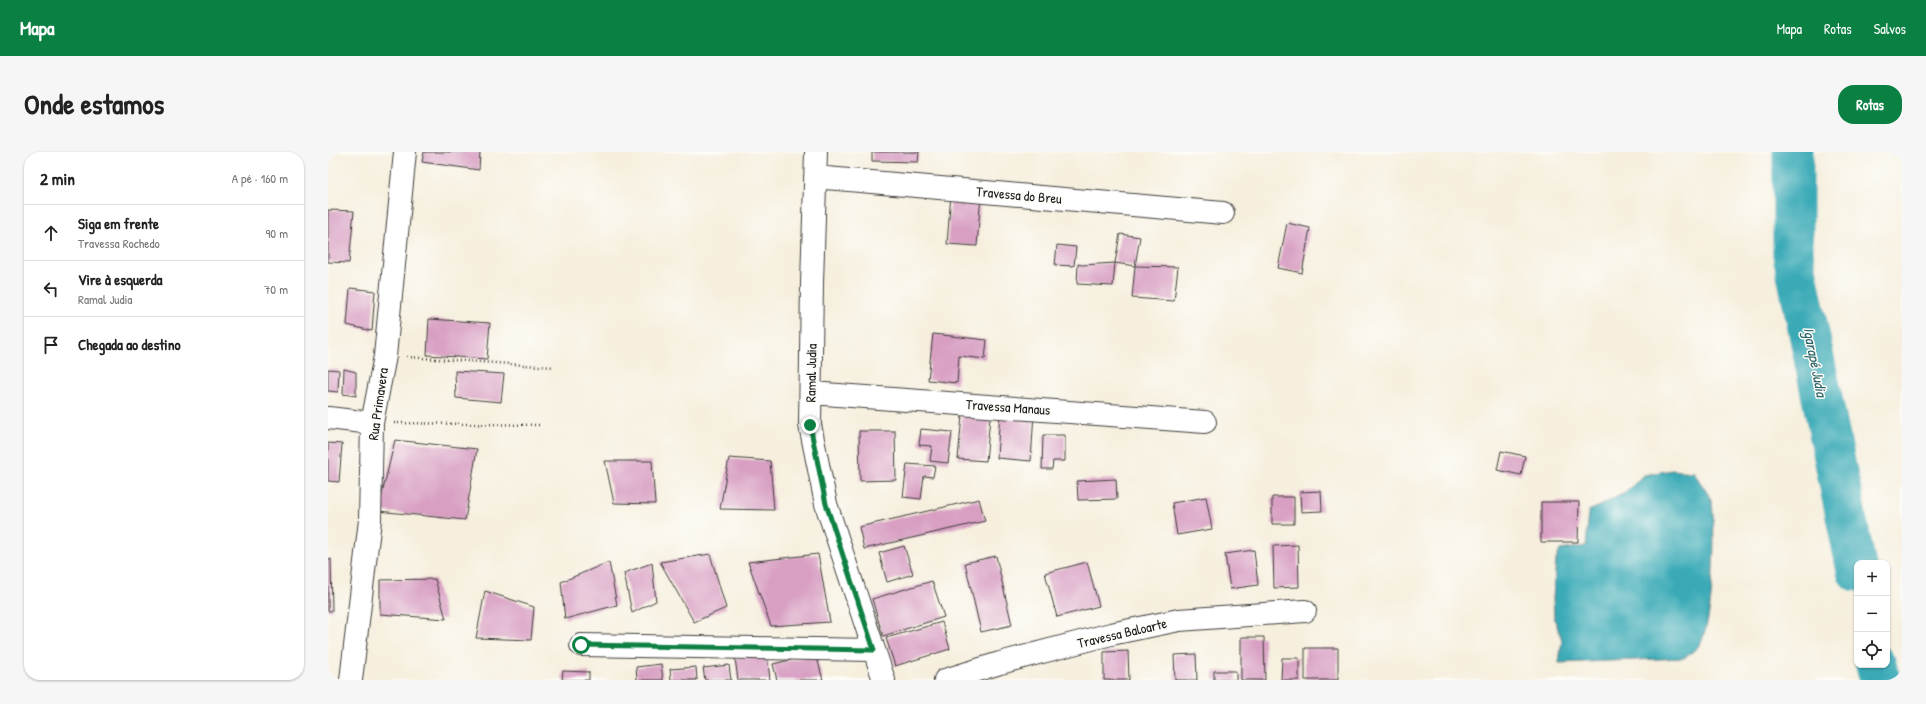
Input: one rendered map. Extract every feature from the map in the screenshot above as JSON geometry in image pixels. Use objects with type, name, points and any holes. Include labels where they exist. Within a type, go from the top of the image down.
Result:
[{"type":"street","name":"Rua Primavera","points":[[351,680],[370,520],[372,423],[385,356],[405,152]]},
{"type":"street","name":"Ramal Judia","points":[[816,152],[810,425],[826,504],[884,680]]},
{"type":"street","name":"Travessa do Breu","points":[[815,177],[1223,213]]},
{"type":"street","name":"Travessa Manaus","points":[[811,393],[1205,422]]},
{"type":"street","points":[[328,418],[372,423]]},
{"type":"street","name":"Travessa Baloarte","points":[[945,680],[1000,663],[1111,634],[1180,620],[1304,611]]},
{"type":"street","points":[[581,645],[874,650]]},
{"type":"path","points":[[385,356],[554,367]]},
{"type":"path","points":[[372,423],[541,425]]},
{"type":"water","points":[[1672,470],[1694,472],[1709,496],[1712,504],[1714,534],[1713,576],[1705,633],[1700,644],[1695,650],[1684,658],[1559,663],[1562,640],[1554,618],[1553,598],[1556,560],[1560,550],[1586,546],[1589,511],[1625,493],[1644,475]]},
{"type":"building","points":[[424,152],[480,152],[479,170],[422,162]]},
{"type":"building","points":[[872,152],[919,152],[918,162],[872,161]]},
{"type":"building","points":[[951,194],[981,194],[977,246],[947,244]]},
{"type":"building","points":[[328,210],[354,211],[349,263],[328,262]]},
{"type":"building","points":[[1287,223],[1310,228],[1302,273],[1278,268]]},
{"type":"building","points":[[1120,234],[1140,237],[1135,266],[1115,263]]},
{"type":"building","points":[[1057,245],[1076,247],[1074,266],[1055,265]]},
{"type":"building","points":[[1115,263],[1113,286],[1077,284],[1078,264]]},
{"type":"building","points":[[1135,266],[1178,267],[1174,301],[1132,298]]},
{"type":"building","points":[[350,288],[375,291],[372,331],[347,325]]},
{"type":"building","points":[[429,319],[490,323],[487,359],[427,355]]},
{"type":"building","points":[[933,334],[987,340],[985,359],[959,356],[957,383],[928,380]]},
{"type":"building","points":[[328,369],[339,370],[338,392],[328,391]]},
{"type":"building","points":[[344,369],[356,372],[356,396],[343,394]]},
{"type":"building","points":[[455,371],[504,374],[501,402],[456,398]]},
{"type":"building","points":[[1000,411],[1034,413],[1031,461],[997,458]]},
{"type":"building","points":[[962,415],[990,417],[986,461],[958,459]]},
{"type":"building","points":[[921,429],[952,432],[948,463],[930,461],[932,446],[919,445]]},
{"type":"building","points":[[859,431],[895,431],[896,480],[860,481]]},
{"type":"building","points":[[1043,435],[1065,435],[1065,461],[1053,461],[1052,469],[1042,469]]},
{"type":"building","points":[[395,440],[477,449],[465,520],[378,511]]},
{"type":"building","points":[[328,443],[342,444],[339,482],[328,481]]},
{"type":"building","points":[[1501,451],[1525,456],[1521,475],[1497,470]]},
{"type":"building","points":[[729,458],[770,461],[774,510],[720,509]]},
{"type":"building","points":[[605,461],[652,461],[655,504],[614,503]]},
{"type":"building","points":[[907,464],[935,466],[933,477],[924,476],[921,499],[903,497]]},
{"type":"building","points":[[1116,479],[1117,499],[1078,500],[1077,481]]},
{"type":"building","points":[[1321,491],[1322,511],[1301,512],[1300,492]]},
{"type":"building","points":[[1206,497],[1212,529],[1177,535],[1172,503]]},
{"type":"building","points":[[1272,497],[1294,497],[1294,524],[1272,524]]},
{"type":"building","points":[[979,499],[985,521],[864,549],[859,527]]},
{"type":"building","points":[[1541,502],[1579,502],[1578,542],[1541,542]]},
{"type":"building","points":[[1298,545],[1299,587],[1274,588],[1273,546]]},
{"type":"building","points":[[904,546],[913,574],[887,582],[879,553]]},
{"type":"building","points":[[1254,550],[1258,585],[1230,589],[1225,554]]},
{"type":"building","points":[[710,554],[726,608],[694,622],[660,562]]},
{"type":"building","points":[[818,554],[830,622],[771,626],[748,562]]},
{"type":"building","points":[[996,556],[1012,625],[981,632],[965,563]]},
{"type":"building","points":[[328,559],[331,559],[332,611],[328,611]]},
{"type":"building","points":[[609,562],[617,605],[565,619],[561,582]]},
{"type":"building","points":[[1087,562],[1099,606],[1057,617],[1045,573]]},
{"type":"building","points":[[652,563],[656,601],[632,613],[624,573]]},
{"type":"building","points":[[435,579],[446,619],[380,614],[380,580]]},
{"type":"building","points":[[932,581],[944,617],[883,636],[872,599]]},
{"type":"building","points":[[485,591],[534,607],[531,640],[476,638]]},
{"type":"building","points":[[942,622],[950,649],[895,666],[886,638]]},
{"type":"building","points":[[1241,637],[1264,637],[1265,680],[1241,680]]},
{"type":"building","points":[[1305,648],[1338,648],[1338,680],[1305,680]]},
{"type":"building","points":[[1128,651],[1129,680],[1104,680],[1104,652]]},
{"type":"building","points":[[767,654],[770,680],[738,680],[735,658]]},
{"type":"building","points":[[816,654],[823,680],[777,680],[773,664]]},
{"type":"building","points":[[1196,654],[1197,680],[1175,680],[1174,655]]},
{"type":"building","points":[[1282,658],[1299,658],[1299,680],[1281,680]]},
{"type":"building","points":[[661,664],[663,680],[637,680],[636,667]]},
{"type":"building","points":[[729,665],[731,680],[705,680],[703,668]]},
{"type":"building","points":[[696,667],[697,680],[671,680],[670,669]]},
{"type":"building","points":[[563,671],[589,672],[589,680],[562,680]]},
{"type":"building","points":[[1214,671],[1236,671],[1236,680],[1214,680]]},
{"type":"waterway","name":"Igarapé Judia","points":[[1793,152],[1793,254],[1855,560]]},
{"type":"waterway","name":"Igarapé Judia","points":[[1877,668],[1880,680]]},
{"type":"route","points":[[581,645],[874,650],[826,504],[810,425]]}]
